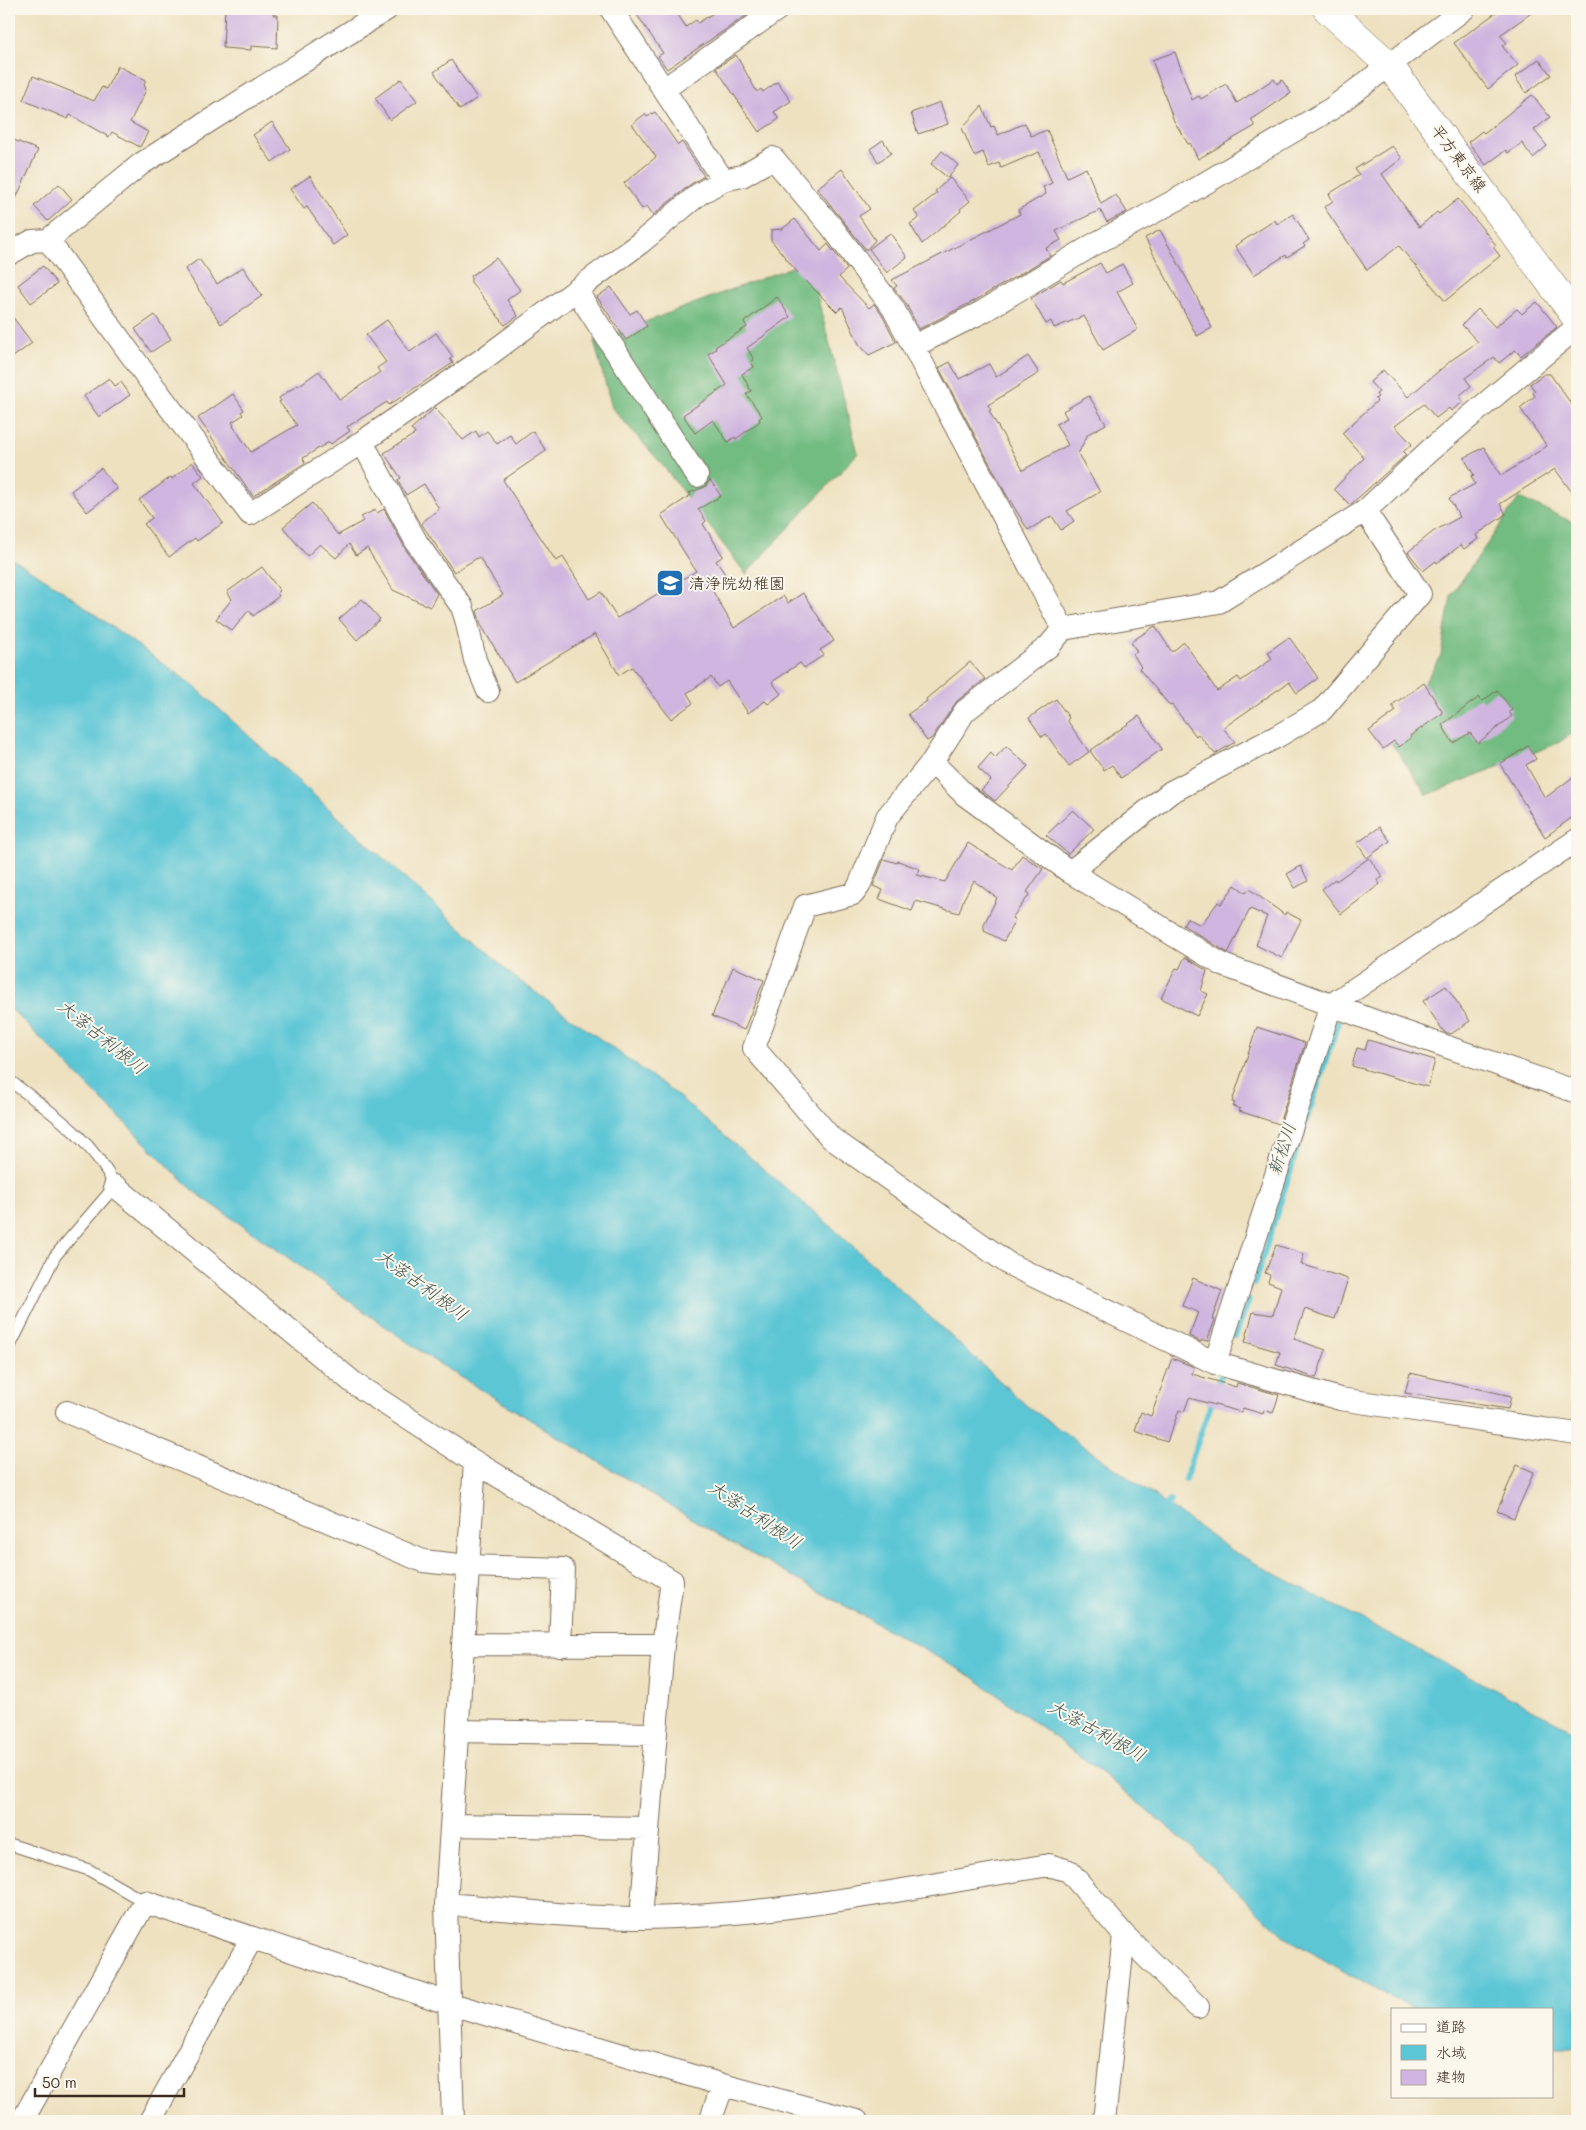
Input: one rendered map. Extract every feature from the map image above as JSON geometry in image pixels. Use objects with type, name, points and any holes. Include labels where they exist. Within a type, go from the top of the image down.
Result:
[{"type":"main road","name":"平方東京線","points":[[1327,9],[1389,65],[1577,319]]},
{"type":"street","points":[[9,254],[32,240],[48,240],[141,164],[387,9]]},
{"type":"street","points":[[612,9],[723,180]]},
{"type":"street","points":[[664,89],[778,9]]},
{"type":"street","points":[[914,346],[982,312],[1093,245],[1178,199],[1331,109],[1464,9]]},
{"type":"street","points":[[48,240],[154,388],[250,514],[362,442],[486,357],[640,243],[699,194],[723,180],[742,176],[773,158],[837,233],[892,308],[914,346],[1063,629]]},
{"type":"street","points":[[576,290],[697,476]]},
{"type":"street","points":[[1577,327],[1429,451],[1365,511],[1219,602],[1063,629],[1049,646],[965,711],[932,762],[887,817],[859,886],[853,894],[805,906],[754,1048],[832,1138],[994,1254],[1009,1264],[1215,1363],[1340,1399],[1577,1434]]},
{"type":"street","points":[[362,442],[417,543],[462,607],[475,660],[488,691]]},
{"type":"street","points":[[1070,872],[1171,792],[1278,736],[1322,710],[1414,602],[1420,594],[1365,511]]},
{"type":"street","points":[[932,762],[965,795],[1070,872],[1224,965],[1577,1092]]},
{"type":"street","points":[[1215,1363],[1331,1005],[1577,840]]},
{"type":"street","points":[[115,1186],[355,1384],[475,1462],[672,1581],[663,1645],[641,1918]]},
{"type":"street","points":[[67,1412],[423,1561],[468,1566],[563,1569],[560,1646]]},
{"type":"street","points":[[453,2121],[446,1904],[475,1462]]},
{"type":"street","points":[[464,1644],[560,1646],[663,1645]]},
{"type":"street","points":[[458,1731],[656,1734]]},
{"type":"street","points":[[452,1825],[648,1828]]},
{"type":"street","points":[[446,1904],[641,1918],[770,1910],[1049,1865],[1069,1871],[1124,1935],[1198,2007]]},
{"type":"street","points":[[22,2121],[145,1902],[448,2003],[724,2085],[857,2121]]},
{"type":"street","points":[[1104,2121],[1124,1935]]},
{"type":"street","points":[[150,2121],[252,1938]]},
{"type":"street","points":[[710,2121],[724,2085]]},
{"type":"lane","points":[[9,1080],[72,1129],[105,1165],[115,1186],[55,1256],[9,1348]]},
{"type":"lane","points":[[9,1844],[89,1870],[145,1902]]},
{"type":"green space","points":[[808,261],[858,453],[746,574],[660,462],[612,408],[594,341]]},
{"type":"green space","points":[[1519,498],[1577,524],[1577,730],[1558,743],[1427,795],[1390,741],[1441,655],[1451,596]]},
{"type":"water","name":"大落古利根川","points":[[9,557],[53,584],[195,687],[513,976],[672,1091],[834,1229],[1027,1406],[1232,1551],[1577,1733],[1577,2048],[1554,2048],[1554,2008],[1416,2008],[1385,1995],[1285,1937],[1189,1845],[1100,1771],[973,1677],[728,1541],[433,1360],[192,1190],[9,1007]]},
{"type":"building","points":[[225,9],[274,9],[273,15],[278,15],[277,48],[251,46],[251,50],[223,48]]},
{"type":"building","points":[[633,9],[674,9],[686,27],[696,20],[698,23],[719,9],[756,9],[667,69],[658,56],[663,53]]},
{"type":"building","points":[[1501,9],[1537,9],[1500,35],[1507,43],[1502,46],[1518,65],[1488,89],[1454,43]]},
{"type":"building","points":[[1175,52],[1192,100],[1199,96],[1201,99],[1226,84],[1237,103],[1274,79],[1277,84],[1282,80],[1291,93],[1251,120],[1255,126],[1198,159],[1190,143],[1188,144],[1174,121],[1152,60]]},
{"type":"building","points":[[736,55],[757,92],[761,89],[763,92],[777,82],[791,101],[774,112],[779,119],[759,132],[716,68]]},
{"type":"building","points":[[1539,59],[1551,75],[1526,93],[1515,77]]},
{"type":"building","points":[[451,60],[477,98],[460,110],[434,72]]},
{"type":"building","points":[[118,66],[146,80],[144,84],[146,90],[130,122],[148,132],[140,147],[112,132],[109,137],[70,115],[68,119],[23,100],[33,76],[94,101],[102,87],[106,89]]},
{"type":"building","points":[[401,79],[417,101],[390,120],[375,98]]},
{"type":"building","points":[[1532,95],[1550,117],[1534,130],[1547,146],[1533,158],[1522,143],[1508,153],[1506,150],[1486,165],[1468,142],[1482,131],[1484,133]]},
{"type":"building","points":[[940,102],[948,124],[918,134],[911,113]]},
{"type":"building","points":[[982,106],[991,127],[994,126],[998,135],[1025,123],[1031,136],[1047,130],[1067,177],[1086,168],[1101,204],[1116,195],[1127,212],[1107,222],[1100,210],[1056,231],[1061,240],[1046,248],[1050,256],[976,300],[919,329],[905,302],[894,288],[897,286],[892,280],[1020,214],[1018,210],[1046,194],[1043,187],[1052,183],[1039,152],[1001,168],[999,163],[989,167],[983,152],[974,156],[962,128]]},
{"type":"building","points":[[655,112],[678,145],[682,142],[704,176],[691,184],[653,215],[647,206],[642,209],[624,183],[656,157],[632,124],[645,114],[647,117]]},
{"type":"building","points":[[272,122],[290,149],[272,162],[253,135]]},
{"type":"building","points":[[9,138],[38,150],[9,214]]},
{"type":"building","points":[[883,140],[891,153],[878,162],[870,149]]},
{"type":"building","points":[[1392,146],[1402,158],[1382,174],[1419,227],[1437,212],[1439,214],[1458,199],[1496,245],[1493,247],[1500,256],[1445,301],[1399,246],[1367,270],[1324,207],[1333,201],[1329,194],[1359,175],[1355,169]]},
{"type":"building","points":[[942,151],[958,165],[948,178],[931,164]]},
{"type":"building","points":[[842,169],[870,209],[859,216],[875,240],[866,250],[817,188]]},
{"type":"building","points":[[310,176],[347,235],[333,245],[307,207],[304,209],[290,189]]},
{"type":"building","points":[[950,178],[970,201],[922,244],[910,224],[919,218],[914,211],[937,193],[935,191]]},
{"type":"building","points":[[59,184],[72,199],[48,221],[34,206]]},
{"type":"building","points":[[1293,214],[1309,240],[1303,244],[1305,246],[1287,257],[1286,255],[1254,275],[1235,246],[1275,220],[1277,224]]},
{"type":"building","points":[[795,219],[821,251],[828,244],[847,269],[839,277],[869,308],[874,304],[896,342],[869,355],[859,344],[842,307],[837,312],[798,273],[771,240],[771,230],[782,229]]},
{"type":"building","points":[[1160,230],[1212,328],[1197,336],[1145,238]]},
{"type":"building","points":[[890,233],[907,257],[887,273],[869,249]]},
{"type":"building","points":[[496,258],[520,290],[507,300],[518,316],[505,325],[471,282],[471,276]]},
{"type":"building","points":[[199,259],[217,284],[243,267],[262,296],[221,324],[185,269]]},
{"type":"building","points":[[1100,263],[1106,273],[1122,264],[1133,283],[1117,292],[1137,328],[1137,330],[1103,350],[1084,316],[1054,328],[1051,321],[1046,324],[1031,298],[1061,280],[1063,283]]},
{"type":"building","points":[[43,266],[57,284],[31,303],[18,285]]},
{"type":"building","points":[[611,287],[630,314],[637,310],[647,326],[626,340],[597,297]]},
{"type":"building","points":[[777,297],[790,317],[747,348],[754,360],[751,362],[754,367],[742,374],[751,391],[746,394],[762,416],[759,419],[760,421],[736,439],[735,437],[728,442],[713,420],[695,433],[683,415],[727,385],[708,354],[716,349],[715,347],[747,327],[744,322]]},
{"type":"building","points":[[1537,302],[1557,327],[1521,356],[1515,350],[1499,363],[1494,357],[1465,378],[1471,386],[1459,396],[1463,402],[1451,411],[1449,408],[1436,418],[1424,404],[1395,426],[1412,444],[1403,452],[1406,455],[1350,505],[1334,489],[1364,458],[1342,433],[1377,401],[1375,399],[1378,397],[1376,394],[1379,392],[1370,382],[1383,370],[1408,397],[1453,359],[1478,342],[1462,325],[1478,309],[1495,327],[1517,309],[1522,314]]},
{"type":"building","points":[[9,312],[32,343],[9,360]]},
{"type":"building","points":[[155,315],[171,339],[151,352],[135,329]]},
{"type":"building","points":[[387,320],[410,352],[436,333],[453,357],[450,359],[453,363],[389,405],[387,402],[347,427],[350,431],[331,444],[329,442],[303,458],[305,463],[253,496],[198,418],[233,394],[244,410],[241,412],[243,415],[232,422],[233,426],[251,452],[297,425],[279,402],[281,401],[279,398],[319,371],[340,400],[380,372],[377,368],[386,362],[366,335]]},
{"type":"building","points":[[1028,356],[1039,373],[988,405],[991,410],[989,411],[1023,470],[1068,445],[1056,424],[1067,418],[1063,411],[1089,396],[1106,424],[1088,434],[1078,454],[1100,492],[1067,511],[1074,521],[1061,530],[1052,516],[1028,530],[1006,494],[939,368],[950,362],[959,379],[989,364],[996,377]]},
{"type":"building","points":[[1544,374],[1550,374],[1577,412],[1577,499],[1555,469],[1500,504],[1506,514],[1476,535],[1478,539],[1464,549],[1461,545],[1423,571],[1408,552],[1434,531],[1460,517],[1449,498],[1475,484],[1471,476],[1474,475],[1464,458],[1484,447],[1501,476],[1547,446],[1520,408],[1535,396],[1533,393],[1535,391],[1530,384]]},
{"type":"building","points":[[109,378],[115,386],[121,382],[130,395],[99,417],[84,396]]},
{"type":"building","points":[[435,408],[463,440],[476,431],[479,437],[487,431],[497,444],[510,435],[516,444],[533,431],[546,451],[503,480],[556,561],[563,557],[589,599],[601,592],[617,618],[696,571],[661,515],[691,495],[689,493],[705,487],[710,480],[721,496],[698,509],[706,521],[703,524],[723,556],[716,561],[727,577],[711,588],[734,628],[783,596],[788,603],[803,593],[834,641],[820,650],[824,655],[804,668],[800,663],[772,682],[781,694],[768,704],[765,701],[748,713],[727,681],[718,687],[711,677],[687,693],[693,703],[671,719],[632,667],[619,675],[595,634],[515,682],[481,625],[477,611],[503,595],[479,557],[454,572],[421,523],[439,509],[424,484],[406,495],[398,480],[401,478],[384,453],[415,434],[411,429]]},
{"type":"building","points":[[192,462],[203,476],[194,483],[223,523],[197,541],[195,538],[169,557],[144,524],[152,518],[139,500],[171,477],[172,479]]},
{"type":"building","points":[[101,468],[117,489],[87,512],[71,491]]},
{"type":"building","points":[[312,503],[338,535],[363,521],[361,517],[375,510],[377,513],[384,509],[406,550],[437,594],[430,607],[393,590],[367,548],[356,555],[349,544],[336,558],[320,544],[307,556],[283,527]]},
{"type":"building","points":[[262,567],[280,591],[277,593],[279,596],[253,616],[249,610],[232,631],[216,619],[232,599],[227,592]]},
{"type":"building","points":[[362,599],[380,619],[357,640],[339,619]]},
{"type":"building","points":[[1155,626],[1172,652],[1184,642],[1217,691],[1238,677],[1241,681],[1272,659],[1268,652],[1289,637],[1318,678],[1297,693],[1289,682],[1223,728],[1235,742],[1215,754],[1198,734],[1196,736],[1172,705],[1170,706],[1139,669],[1141,667],[1133,654],[1137,652],[1131,642]]},
{"type":"building","points":[[970,662],[985,679],[957,701],[932,738],[927,741],[908,714],[927,701],[926,699]]},
{"type":"building","points":[[1424,683],[1443,713],[1410,736],[1411,738],[1399,747],[1394,741],[1383,749],[1369,731],[1396,711],[1392,705]]},
{"type":"building","points":[[1497,690],[1512,710],[1509,712],[1512,716],[1478,743],[1470,733],[1453,743],[1442,725],[1479,697],[1483,701]]},
{"type":"building","points":[[1056,699],[1069,718],[1067,720],[1089,752],[1069,766],[1046,734],[1042,737],[1029,718]]},
{"type":"building","points":[[1139,716],[1162,749],[1121,778],[1112,765],[1104,770],[1090,751]]},
{"type":"building","points":[[1006,746],[1028,766],[995,801],[981,790],[991,780],[978,768],[991,753],[995,758]]},
{"type":"building","points":[[1528,746],[1536,759],[1526,765],[1545,798],[1577,774],[1577,814],[1545,837],[1500,764]]},
{"type":"building","points":[[1073,810],[1094,829],[1068,854],[1046,835]]},
{"type":"building","points":[[1380,827],[1390,841],[1367,858],[1357,843]]},
{"type":"building","points":[[968,843],[1012,870],[1022,855],[1043,869],[1027,892],[1030,894],[1012,918],[1015,920],[1004,941],[984,931],[984,924],[997,898],[974,881],[964,898],[959,913],[916,901],[912,911],[879,899],[883,890],[873,886],[884,859],[897,863],[898,861],[920,869],[917,875],[945,882]]},
{"type":"building","points":[[1369,858],[1383,877],[1377,880],[1380,884],[1341,914],[1322,889]]},
{"type":"building","points":[[1301,866],[1308,881],[1295,888],[1287,874]]},
{"type":"building","points":[[1235,885],[1246,893],[1249,889],[1285,915],[1286,912],[1301,920],[1282,958],[1256,945],[1267,916],[1250,909],[1228,953],[1183,925],[1187,918],[1201,925],[1218,902],[1221,904]]},
{"type":"building","points":[[1185,957],[1207,971],[1201,991],[1208,994],[1197,1016],[1161,998],[1176,968],[1179,969]]},
{"type":"building","points":[[733,967],[764,980],[744,1030],[712,1016]]},
{"type":"building","points":[[1446,986],[1470,1021],[1451,1034],[1444,1032],[1423,1001]]},
{"type":"building","points":[[1257,1027],[1305,1043],[1279,1124],[1239,1111],[1240,1109],[1233,1106],[1235,1103],[1232,1102]]},
{"type":"building","points":[[1368,1040],[1435,1060],[1428,1087],[1352,1066],[1357,1048],[1365,1050]]},
{"type":"building","points":[[1276,1245],[1304,1254],[1301,1264],[1348,1279],[1335,1319],[1305,1309],[1294,1339],[1326,1350],[1316,1378],[1276,1365],[1280,1352],[1245,1342],[1253,1312],[1273,1315],[1281,1287],[1268,1282],[1270,1275],[1265,1273]]},
{"type":"building","points":[[1193,1278],[1222,1291],[1212,1319],[1215,1320],[1207,1341],[1202,1340],[1201,1342],[1189,1336],[1198,1312],[1182,1306]]},
{"type":"building","points":[[1172,1358],[1194,1367],[1192,1374],[1236,1387],[1237,1383],[1279,1395],[1273,1413],[1264,1410],[1263,1414],[1243,1408],[1241,1412],[1189,1398],[1184,1412],[1179,1410],[1167,1442],[1135,1431],[1141,1412],[1151,1416]]},
{"type":"building","points":[[1410,1373],[1511,1396],[1508,1409],[1405,1393]]},
{"type":"building","points":[[1517,1465],[1534,1472],[1514,1518],[1497,1511]]},
{"type":"waterway","name":"新松川","points":[[1254,1284],[1338,1022]]},
{"type":"waterway","name":"新松川","points":[[1235,1336],[1249,1300]]},
{"type":"waterway","name":"新松川","points":[[1185,1479],[1222,1372]]},
{"type":"waterway","points":[[1161,1511],[1170,1501]]},
{"type":"place","name":"清浄院幼稚園","points":[[670,583]]}]
